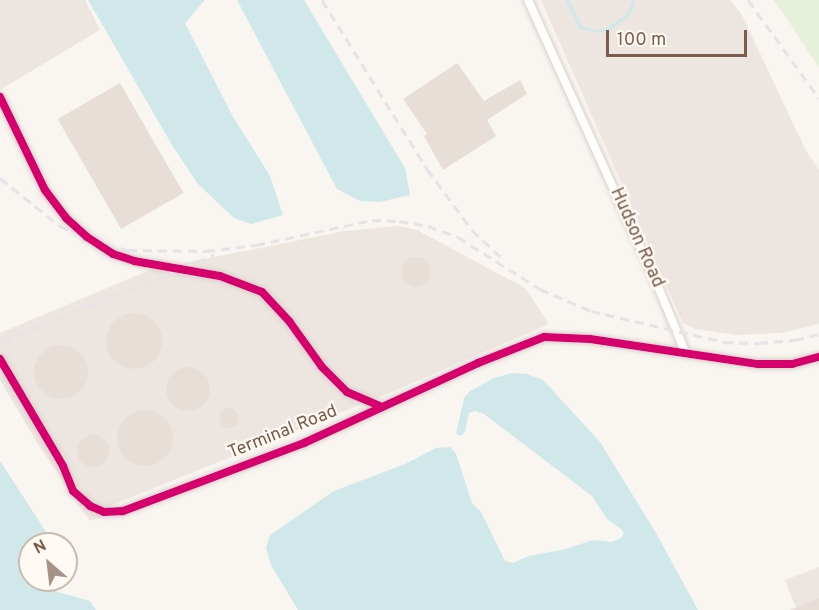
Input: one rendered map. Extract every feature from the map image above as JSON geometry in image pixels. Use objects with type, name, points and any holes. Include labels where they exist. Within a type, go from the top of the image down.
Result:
[{"type":"street","name":"Hudson Road","points":[[528,0],[655,278],[686,354]]},
{"type":"street","points":[[0,97],[45,190],[66,218],[87,237],[113,254],[134,261],[220,276],[262,292],[289,321],[322,367],[347,392],[382,407]]},
{"type":"street","name":"Terminal Road","points":[[0,359],[63,466],[73,491],[90,506],[104,512],[123,511],[304,443],[478,363],[544,337],[590,339],[686,354]]},
{"type":"street","points":[[686,354],[777,365],[819,357]]},
{"type":"shaded area","points":[[0,0],[85,0],[100,30],[0,90]]},
{"type":"shaded area","points":[[541,0],[730,0],[742,15],[806,151],[819,170],[819,324],[782,333],[736,335],[695,329],[683,323]]},
{"type":"shaded area","points":[[397,226],[417,230],[525,288],[549,324],[387,394],[112,505],[102,517],[90,521],[36,441],[0,380],[0,333],[150,270],[345,231]]},
{"type":"shaded area","points":[[819,567],[819,610],[797,610],[785,580]]},
{"type":"green space","points":[[773,0],[819,0],[819,68],[781,10]]},
{"type":"water","points":[[88,0],[205,0],[185,23],[232,115],[270,176],[283,215],[251,224],[234,218],[198,184],[172,145]]},
{"type":"water","points":[[237,0],[304,0],[405,168],[410,195],[380,202],[360,201],[337,189]]},
{"type":"water","points":[[512,373],[527,374],[543,380],[600,442],[656,533],[698,610],[298,610],[271,565],[266,548],[270,535],[334,491],[405,464],[436,448],[450,447],[456,454],[472,503],[481,512],[505,561],[513,563],[529,556],[566,549],[593,540],[612,542],[621,538],[624,534],[621,529],[607,519],[592,496],[484,414],[475,411],[469,413],[465,431],[461,436],[456,434],[464,398],[470,391],[494,378]]},
{"type":"water","points":[[0,461],[46,532],[18,532],[18,592],[58,592],[90,601],[96,610],[0,610]]},
{"type":"building","points":[[457,63],[484,101],[520,80],[527,94],[487,120],[496,136],[443,170],[424,136],[427,134],[403,99]]},
{"type":"building","points":[[120,83],[184,193],[121,229],[58,119]]},
{"type":"building","points":[[416,257],[427,261],[431,272],[427,283],[416,287],[405,283],[401,272],[405,261]]},
{"type":"building","points":[[129,313],[139,313],[154,321],[160,330],[162,341],[160,352],[154,361],[139,369],[129,369],[118,364],[111,357],[106,346],[106,336],[111,325],[118,318]]},
{"type":"building","points":[[56,345],[66,345],[76,349],[84,357],[88,372],[84,387],[76,395],[66,399],[56,399],[46,395],[38,387],[34,377],[34,367],[38,357],[46,349]]},
{"type":"building","points":[[188,367],[197,368],[204,373],[209,380],[209,398],[204,405],[197,410],[188,411],[179,410],[172,405],[167,398],[166,389],[167,380],[172,373],[179,368]]},
{"type":"building","points":[[225,408],[233,408],[239,414],[239,422],[233,428],[225,428],[219,422],[219,414]]},
{"type":"building","points":[[145,410],[156,412],[165,418],[171,427],[173,438],[171,449],[165,458],[156,464],[145,466],[134,464],[125,458],[119,449],[117,438],[119,427],[125,418],[134,412]]},
{"type":"building","points":[[93,435],[104,440],[109,451],[104,462],[93,467],[82,462],[77,451],[82,440]]},
{"type":"building","points":[[819,598],[819,610],[790,610]]},
{"type":"waterway","points":[[567,0],[580,27],[597,31],[609,28],[628,14],[634,0]]},
{"type":"railway","points":[[322,0],[427,169],[472,230],[503,259]]},
{"type":"railway","points":[[748,0],[819,98]]},
{"type":"railway","points":[[0,178],[60,226],[92,240],[128,250],[206,251],[256,245],[372,220],[399,221],[428,226],[458,237],[540,289],[591,311],[724,342],[759,343],[795,340],[819,334]]},
{"type":"railway","points":[[3,341],[214,255]]},
{"type":"cycle path","points":[[0,97],[45,190],[66,218],[87,237],[113,254],[134,261],[220,276],[262,292],[289,321],[322,367],[347,392],[382,407]]},
{"type":"cycle path","points":[[0,359],[63,466],[73,491],[90,506],[104,512],[123,511],[304,443],[478,363],[544,337],[590,339],[758,364],[792,364],[819,357]]}]
